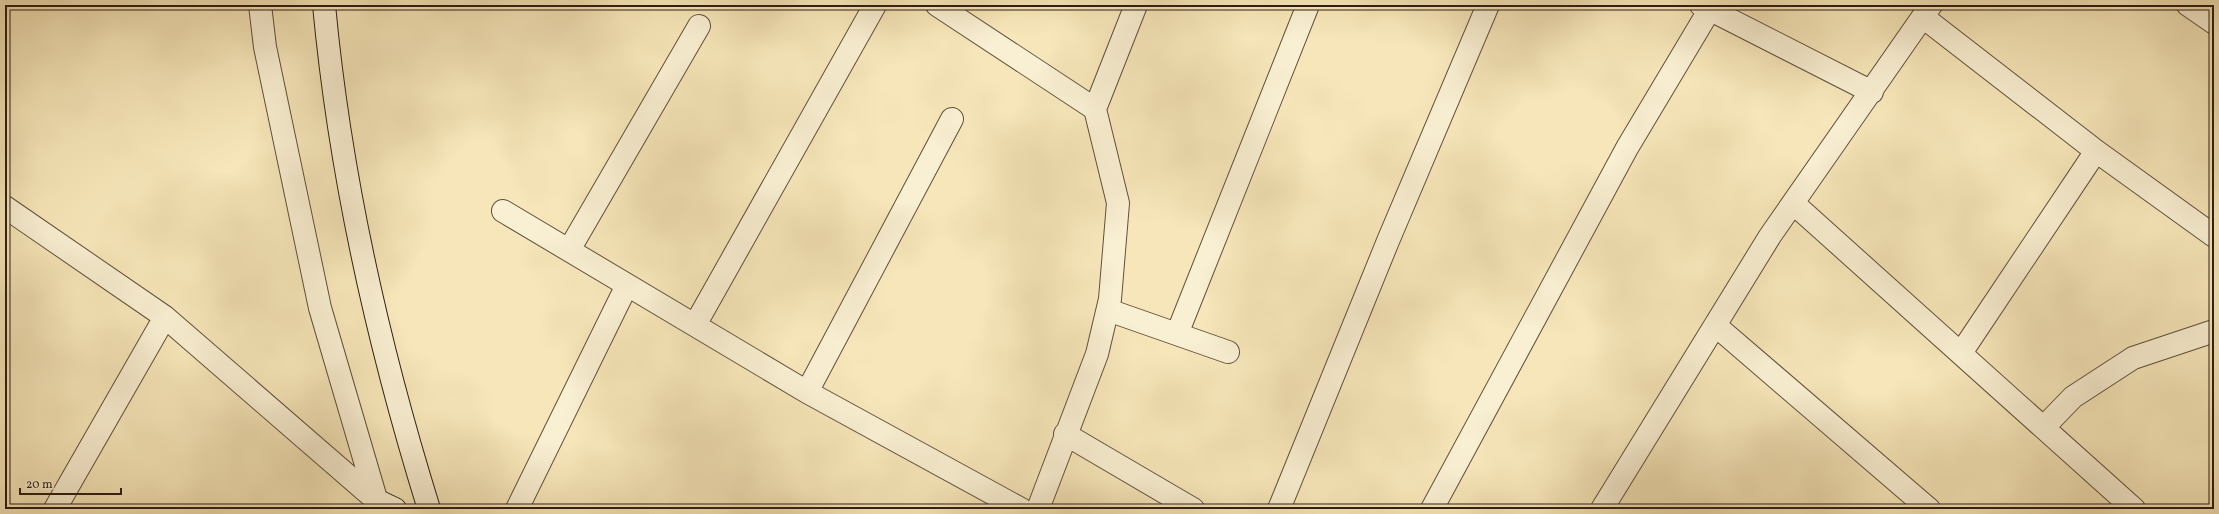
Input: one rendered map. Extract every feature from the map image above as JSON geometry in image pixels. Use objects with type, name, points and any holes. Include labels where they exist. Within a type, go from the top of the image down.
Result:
[{"type":"street","points":[[260,5],[265,47],[320,308],[386,506]]},
{"type":"street","points":[[324,5],[328,55],[360,246],[401,418],[429,509]]},
{"type":"street","points":[[695,325],[875,5]]},
{"type":"street","points":[[937,5],[1095,109]]},
{"type":"street","points":[[1038,509],[1065,434],[1097,354],[1108,310],[1118,203],[1095,109],[1136,5]]},
{"type":"street","points":[[1177,334],[1308,5]]},
{"type":"street","points":[[1279,509],[1391,234],[1488,5]]},
{"type":"street","points":[[2188,5],[2214,23]]},
{"type":"street","points":[[1432,509],[1626,148],[1705,7],[1872,92]]},
{"type":"street","points":[[1602,509],[1770,236],[1872,92],[1927,11],[2096,151],[2214,236]]},
{"type":"street","points":[[569,250],[699,26]]},
{"type":"street","points":[[807,392],[952,119]]},
{"type":"street","points":[[1961,353],[2096,151]]},
{"type":"street","points":[[1793,203],[2134,509]]},
{"type":"street","points":[[5,207],[165,317],[386,506]]},
{"type":"street","points":[[503,211],[807,392],[1021,509]]},
{"type":"street","points":[[517,509],[627,285]]},
{"type":"street","points":[[1108,310],[1228,352]]},
{"type":"street","points":[[55,509],[165,317]]},
{"type":"street","points":[[1715,325],[1929,509]]},
{"type":"street","points":[[2044,427],[2073,397],[2132,358],[2214,331]]},
{"type":"street","points":[[1065,434],[1193,509]]}]
